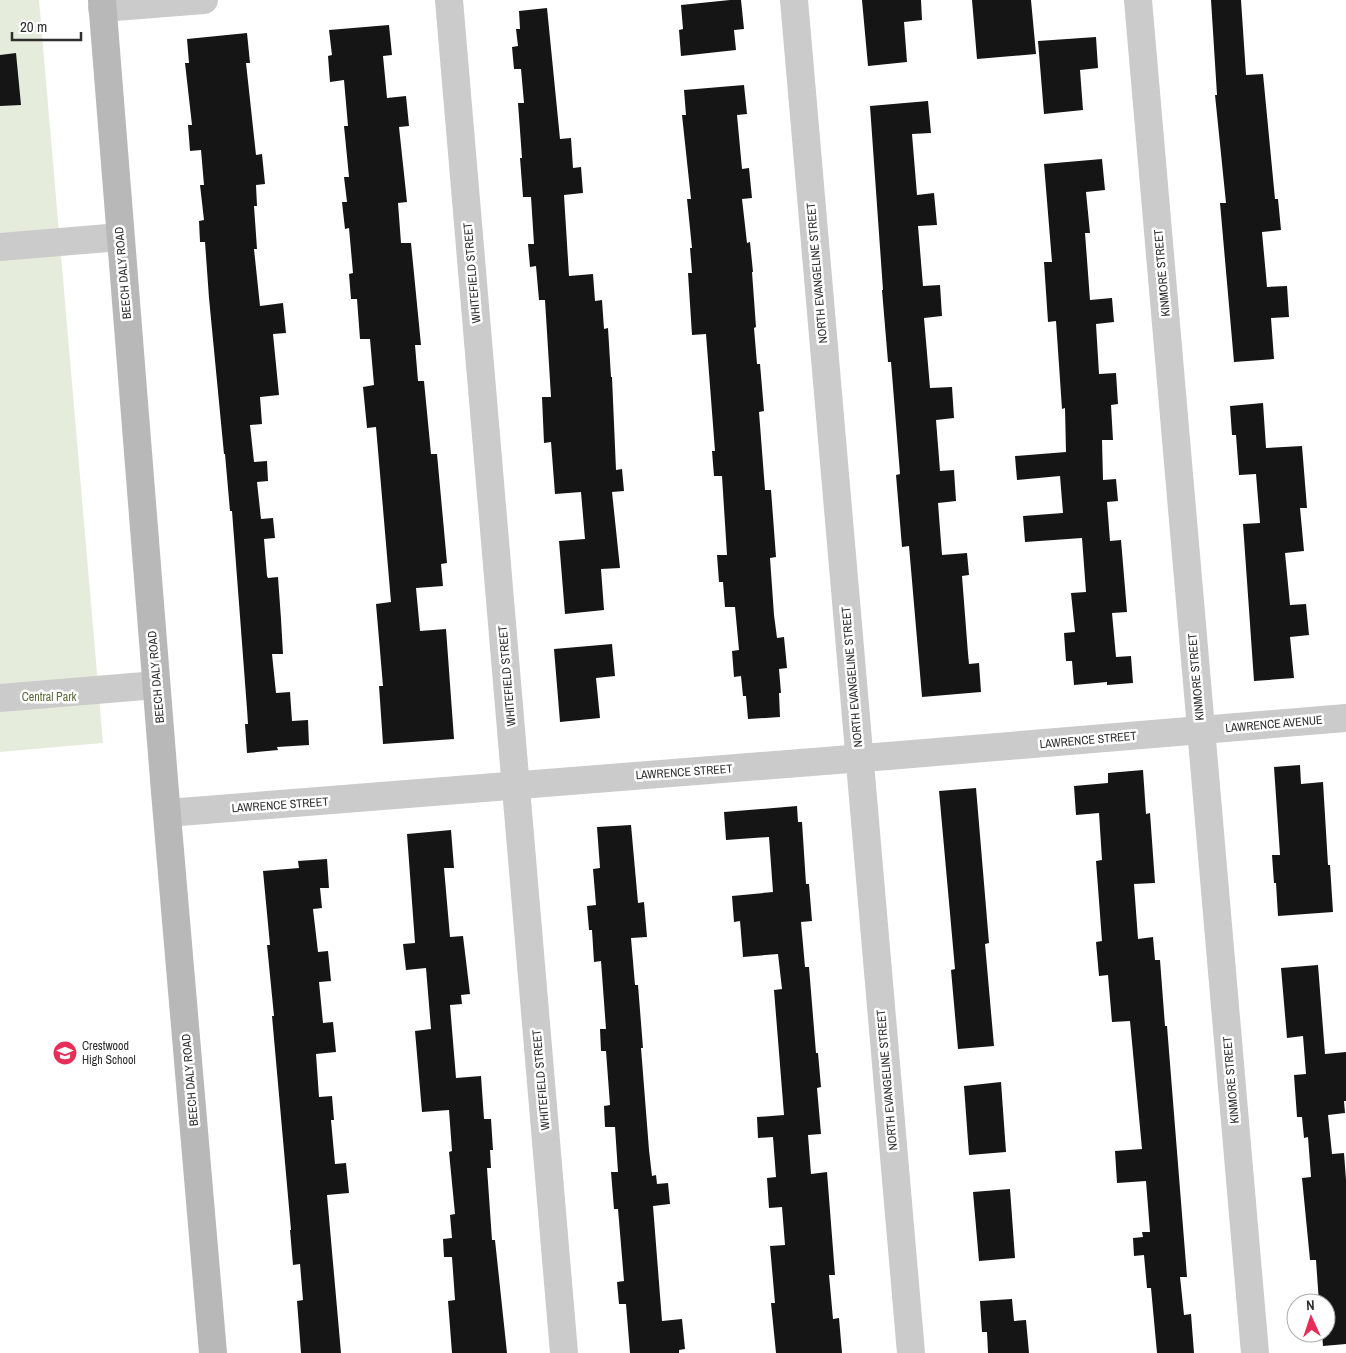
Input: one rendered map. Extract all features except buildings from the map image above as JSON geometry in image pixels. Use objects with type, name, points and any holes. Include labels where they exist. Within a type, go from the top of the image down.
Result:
[{"type":"main road","name":"BEECH DALY ROAD","points":[[102,4],[156,685],[213,1353]]},
{"type":"street","points":[[102,4],[204,0]]},
{"type":"street","name":"WHITEFIELD STREET","points":[[449,0],[564,1353]]},
{"type":"street","name":"NORTH EVANGELINE STREET","points":[[794,0],[911,1353]]},
{"type":"street","name":"KINMORE STREET","points":[[1138,0],[1255,1353]]},
{"type":"street","points":[[0,247],[120,237]]},
{"type":"street","points":[[0,698],[156,685]]},
{"type":"street","name":"LAWRENCE AVENUE","points":[[1201,731],[1346,718]]},
{"type":"street","name":"LAWRENCE STREET","points":[[167,813],[1201,731]]},
{"type":"green space","name":"Central Park","points":[[0,0],[39,0],[103,743],[0,752]]},
{"type":"place","name":"Crestwood High School","points":[[65,1053]]}]
